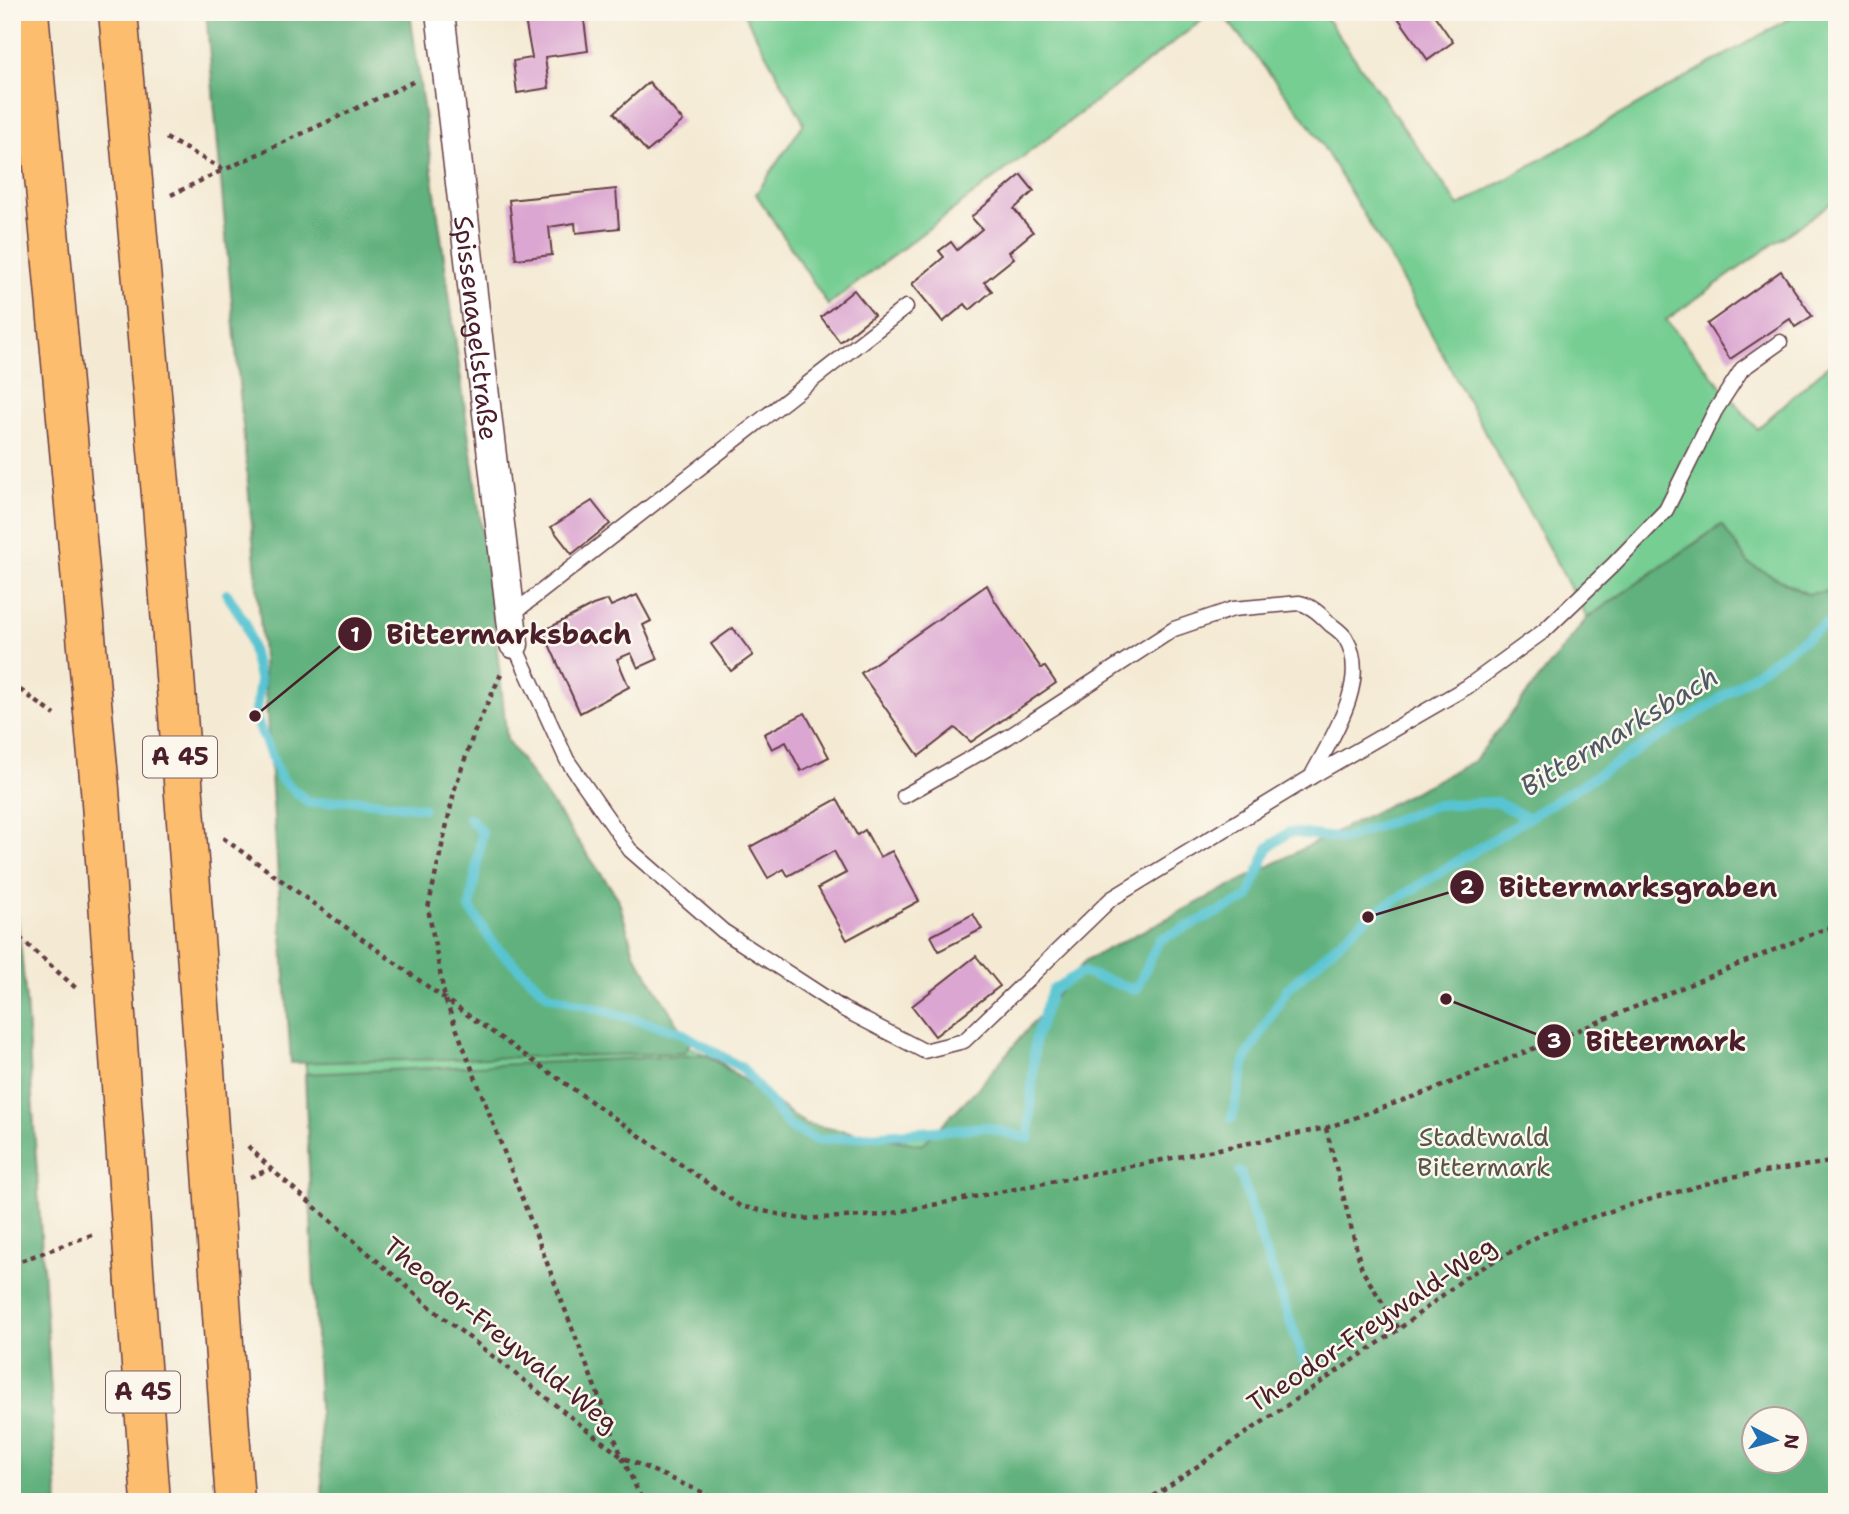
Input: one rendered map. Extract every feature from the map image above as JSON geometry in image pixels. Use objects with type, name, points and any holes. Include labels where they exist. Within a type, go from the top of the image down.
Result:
[{"type":"highway","name":"A 45","points":[[29,12],[100,789],[151,1502]]},
{"type":"highway","name":"A 45","points":[[118,12],[162,506],[235,1502]]},
{"type":"street","name":"Spissenagelstraße","points":[[440,12],[514,644]]},
{"type":"lane","points":[[511,615],[906,307]]},
{"type":"lane","points":[[514,644],[567,760],[630,850],[723,931],[843,1009],[924,1051],[964,1041],[1111,899],[1311,777],[1467,687],[1544,631],[1666,510],[1715,411],[1742,369],[1780,342]]},
{"type":"lane","points":[[904,796],[1008,737],[1174,629],[1233,609],[1299,603],[1306,604],[1346,638],[1354,659],[1351,698],[1311,777]]},
{"type":"path","points":[[165,138],[224,170],[447,66]]},
{"type":"path","points":[[514,644],[474,733],[455,788],[428,908],[445,999],[622,1457],[643,1502]]},
{"type":"path","points":[[1326,1128],[1362,1270],[1399,1329]]},
{"type":"path","name":"Theodor-Freywald-Weg","points":[[1145,1502],[1399,1329],[1466,1277],[1542,1234],[1623,1207],[1731,1177],[1837,1161]]},
{"type":"path","name":"Theodor-Freywald-Weg","points":[[271,1169],[435,1311],[622,1457],[724,1502]]},
{"type":"green space","points":[[206,12],[410,12],[493,612],[507,740],[618,898],[634,953],[690,1043],[684,1053],[291,1063],[261,630]]},
{"type":"green space","points":[[743,12],[1213,12],[828,305],[756,194],[804,123]]},
{"type":"green space","name":"Stadtwald Bittermark","points":[[1221,12],[1322,12],[1459,206],[1801,12],[1837,12],[1837,199],[1666,320],[1757,429],[1837,357],[1837,1502],[319,1237],[289,850],[672,1040],[718,1060],[741,1079],[791,1137],[872,1143],[961,1132],[1475,783],[1721,525],[1587,618],[1391,260],[1312,128]]},
{"type":"green space","name":"Stadtwald Bittermark","points":[[1722,525],[1749,564],[1807,594],[1837,590],[1837,1502],[323,1502],[305,1074],[707,1055],[806,1124],[922,1145],[978,1088],[1086,960],[1474,761],[1587,618]]},
{"type":"green space","points":[[12,868],[26,1000],[58,1502],[12,1502]]},
{"type":"building","points":[[583,12],[588,51],[545,57],[549,88],[517,93],[513,61],[532,58],[524,14]]},
{"type":"building","points":[[1394,12],[1432,12],[1453,42],[1428,60]]},
{"type":"building","points":[[649,82],[683,121],[647,152],[614,113]]},
{"type":"building","points":[[1021,175],[1034,191],[1014,209],[1033,232],[1009,252],[1014,258],[984,282],[992,291],[970,310],[965,304],[943,322],[912,284],[944,257],[939,251],[951,242],[957,250],[982,229],[971,217]]},
{"type":"building","points":[[616,189],[619,228],[576,233],[575,223],[549,227],[552,255],[516,259],[509,200]]},
{"type":"building","points":[[1781,271],[1812,316],[1795,327],[1790,319],[1730,359],[1707,324]]},
{"type":"building","points":[[854,290],[874,315],[840,342],[821,317]]},
{"type":"building","points":[[592,501],[610,524],[572,554],[551,527]]},
{"type":"building","points":[[987,585],[1041,668],[1045,667],[1056,683],[971,742],[955,728],[919,756],[861,673]]},
{"type":"building","points":[[637,595],[651,621],[643,625],[658,659],[638,668],[631,653],[617,659],[629,687],[580,713],[543,631],[593,605],[608,600],[611,606]]},
{"type":"building","points":[[733,628],[753,655],[731,671],[711,644]]},
{"type":"building","points":[[805,713],[829,757],[801,771],[786,742],[772,749],[764,734]]},
{"type":"building","points":[[837,799],[857,835],[865,830],[880,857],[892,851],[919,901],[847,940],[818,888],[846,873],[834,851],[788,876],[784,869],[768,878],[750,847]]},
{"type":"building","points":[[973,914],[982,929],[939,951],[931,936]]},
{"type":"building","points":[[976,956],[1000,986],[935,1036],[912,1006]]},
{"type":"waterway","name":"Bittermarksbach","points":[[227,594],[246,624],[260,682],[255,716],[281,779],[309,803],[355,800],[423,808]]},
{"type":"waterway","name":"Bittermarksbach","points":[[469,818],[482,832],[470,908],[495,946],[548,995],[680,1032],[742,1068],[790,1127],[817,1140],[986,1127],[1029,1139],[1035,1039],[1052,990],[1082,972],[1136,990],[1159,940],[1248,898],[1268,848],[1289,832],[1344,839],[1435,805],[1496,802],[1528,818],[1712,704],[1837,616]]},
{"type":"waterway","points":[[1232,1118],[1246,1058],[1287,989],[1368,917],[1528,818]]},
{"type":"waterway","points":[[1240,1172],[1304,1360]]},
{"type":"place","name":"Bittermarksbach","points":[[255,716]]},
{"type":"place","name":"Bittermarksgraben","points":[[1368,917]]},
{"type":"place","name":"Bittermark","points":[[1446,999]]}]
